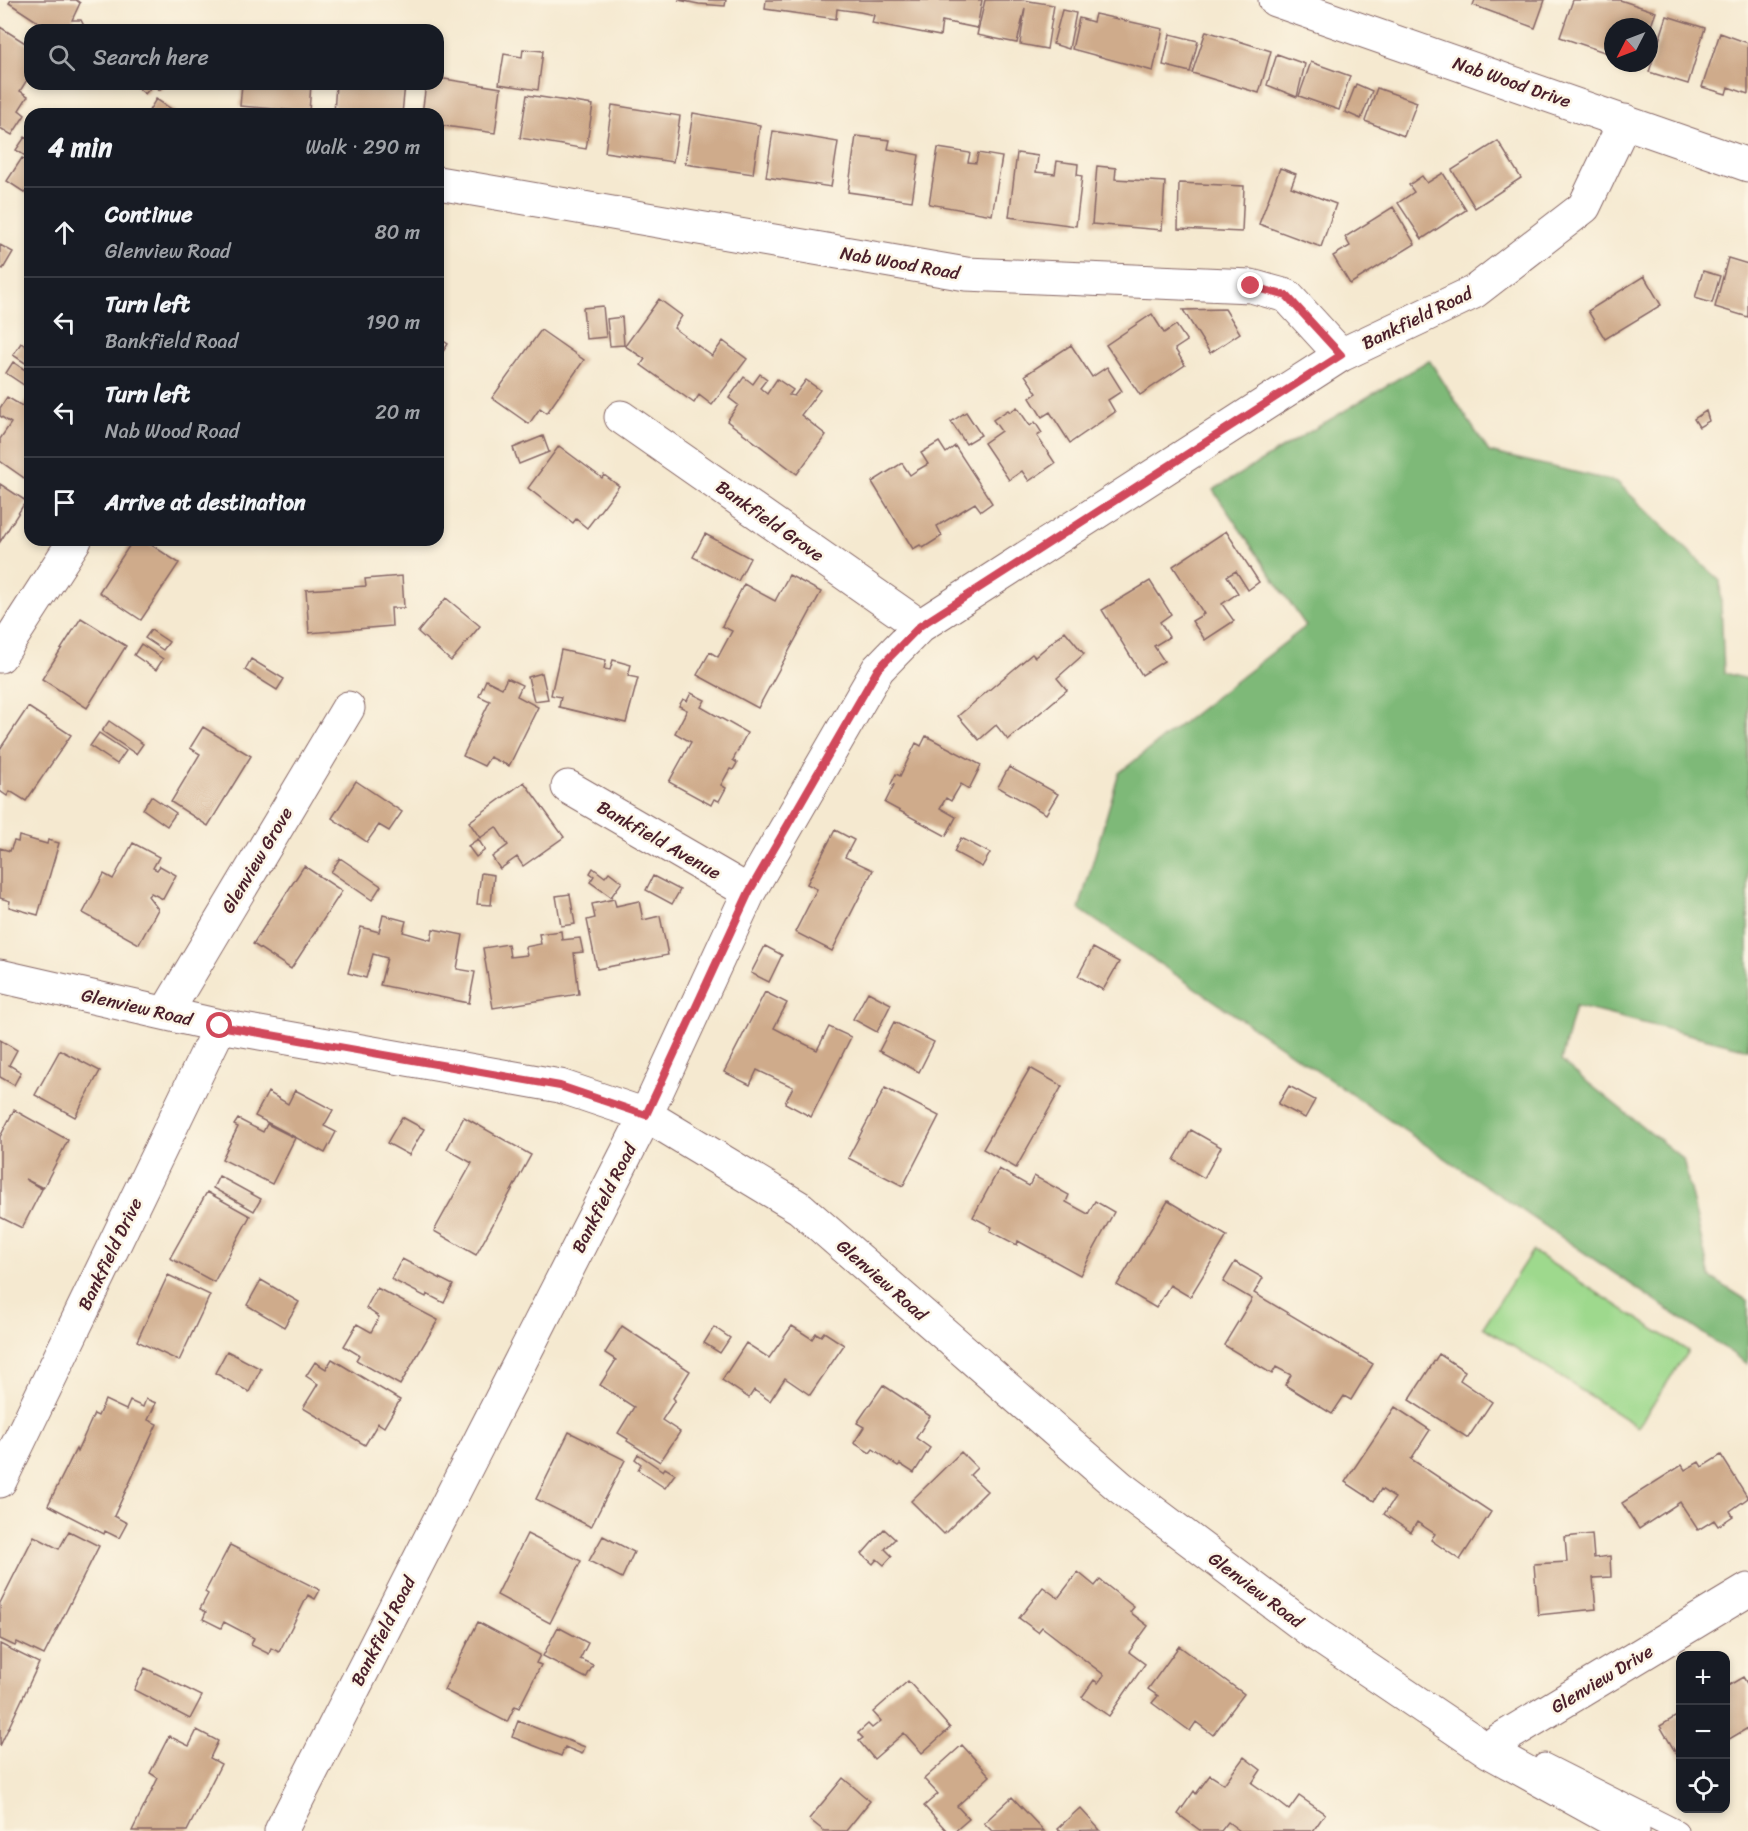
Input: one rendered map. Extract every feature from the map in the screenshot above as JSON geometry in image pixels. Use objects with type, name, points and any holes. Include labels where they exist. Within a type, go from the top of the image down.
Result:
[{"type":"street","name":"Nab Wood Drive","points":[[1275,0],[1748,165]]},
{"type":"street","name":"Bankfield Road","points":[[281,1831],[646,1115],[749,892],[878,669],[920,626],[1341,355],[1474,292],[1584,207],[1625,121]]},
{"type":"street","name":"Nab Wood Road","points":[[444,184],[966,274],[1251,286],[1287,296],[1341,355]]},
{"type":"street","name":"Bankfield Grove","points":[[621,417],[920,626]]},
{"type":"street","points":[[0,656],[71,546]]},
{"type":"street","name":"Glenview Grove","points":[[166,1012],[348,708]]},
{"type":"street","name":"Bankfield Avenue","points":[[568,788],[749,892]]},
{"type":"street","name":"Glenview Road","points":[[8,978],[220,1026],[560,1086],[646,1115],[800,1209],[1119,1487],[1311,1631],[1494,1747],[1633,1831]]},
{"type":"street","name":"Bankfield Drive","points":[[0,1481],[220,1026]]},
{"type":"street","name":"Glenview Drive","points":[[1494,1747],[1748,1590]]},
{"type":"lane","points":[[1494,1747],[1677,1831]]},
{"type":"green space","points":[[1429,360],[1489,452],[1617,482],[1720,581],[1724,673],[1748,679],[1748,1049],[1575,1006],[1561,1061],[1683,1159],[1710,1277],[1748,1301],[1748,1364],[1079,909],[1119,773],[1306,626],[1213,490]]},
{"type":"green space","points":[[1532,1251],[1688,1351],[1638,1427],[1483,1327]]},
{"type":"building","points":[[11,0],[76,0],[80,3],[72,20],[81,20],[83,24],[41,24],[9,3]]},
{"type":"building","points":[[678,0],[726,0],[725,6]]},
{"type":"building","points":[[766,0],[982,0],[977,28],[942,21],[940,36],[872,23],[874,15],[860,12],[837,9],[836,19],[765,9]]},
{"type":"building","points":[[985,0],[1023,0],[1054,5],[1047,49],[1020,44],[1025,8],[1017,43],[977,35]]},
{"type":"building","points":[[1475,0],[1545,0],[1535,28],[1473,5]]},
{"type":"building","points":[[1573,0],[1620,0],[1656,12],[1654,18],[1604,18],[1604,52],[1560,37]]},
{"type":"building","points":[[1062,10],[1076,13],[1069,49],[1053,44]]},
{"type":"building","points":[[1095,14],[1163,29],[1153,71],[1072,49],[1079,18],[1093,22]]},
{"type":"building","points":[[1667,16],[1705,28],[1688,84],[1649,72],[1658,72],[1658,44]]},
{"type":"building","points":[[0,27],[24,42],[24,85],[20,91],[28,96],[19,110],[24,117],[12,135],[0,128]]},
{"type":"building","points":[[1206,31],[1271,51],[1259,93],[1192,73]]},
{"type":"building","points":[[1720,33],[1748,43],[1748,94],[1728,87],[1726,94],[1702,87]]},
{"type":"building","points":[[1170,34],[1198,41],[1190,72],[1163,65]]},
{"type":"building","points":[[523,49],[543,51],[538,90],[499,84],[504,54],[522,57]]},
{"type":"building","points":[[1277,54],[1305,64],[1297,97],[1267,85]]},
{"type":"building","points":[[1311,62],[1350,76],[1339,110],[1299,96]]},
{"type":"building","points":[[444,79],[501,88],[495,133],[444,126],[444,108],[423,108],[425,90],[444,90]]},
{"type":"building","points":[[1356,84],[1372,91],[1361,119],[1345,112]]},
{"type":"building","points":[[1377,88],[1417,102],[1404,136],[1365,121]]},
{"type":"building","points":[[241,90],[311,90],[309,108],[240,106]]},
{"type":"building","points":[[336,90],[404,90],[403,108],[334,108]]},
{"type":"building","points":[[527,95],[593,105],[586,149],[520,138]]},
{"type":"building","points":[[156,99],[170,108],[151,108]]},
{"type":"building","points":[[612,105],[680,116],[673,162],[605,152]]},
{"type":"building","points":[[693,113],[760,125],[753,174],[685,164]]},
{"type":"building","points":[[773,131],[838,142],[831,187],[766,177]]},
{"type":"building","points":[[856,136],[890,140],[888,149],[919,155],[912,201],[848,192]]},
{"type":"building","points":[[24,138],[24,155],[16,150]]},
{"type":"building","points":[[1498,141],[1521,178],[1475,208],[1452,170]]},
{"type":"building","points":[[938,148],[970,153],[968,162],[976,163],[978,153],[1002,157],[992,215],[929,204]]},
{"type":"building","points":[[1017,153],[1038,156],[1036,172],[1055,174],[1057,161],[1078,164],[1077,175],[1082,176],[1076,226],[1009,217]]},
{"type":"building","points":[[22,158],[24,159],[24,192],[7,181]]},
{"type":"building","points":[[1097,166],[1116,168],[1115,179],[1165,182],[1162,230],[1092,224]]},
{"type":"building","points":[[1280,168],[1296,174],[1291,187],[1336,204],[1321,247],[1259,224]]},
{"type":"building","points":[[1443,173],[1466,210],[1422,239],[1398,203],[1414,192],[1409,185],[1422,176],[1427,183]]},
{"type":"building","points":[[1179,183],[1244,186],[1242,232],[1178,229]]},
{"type":"building","points":[[1393,207],[1415,244],[1350,284],[1333,256],[1350,246],[1345,237]]},
{"type":"building","points":[[0,245],[13,252],[3,269],[0,267]]},
{"type":"building","points":[[1728,258],[1748,264],[1748,317],[1715,307]]},
{"type":"building","points":[[1703,271],[1720,276],[1712,303],[1695,298]]},
{"type":"building","points":[[1644,276],[1661,305],[1605,339],[1588,311]]},
{"type":"building","points":[[659,299],[682,316],[674,328],[712,356],[723,341],[747,359],[712,405],[699,395],[694,403],[641,365],[645,359],[625,346]]},
{"type":"building","points":[[603,306],[606,337],[586,339],[583,308]]},
{"type":"building","points":[[1225,309],[1240,333],[1210,353],[1183,310]]},
{"type":"building","points":[[1152,314],[1164,333],[1176,325],[1187,341],[1175,349],[1185,365],[1140,395],[1106,345]]},
{"type":"building","points":[[622,317],[624,345],[610,346],[607,319]]},
{"type":"building","points":[[541,330],[584,360],[547,413],[540,408],[529,424],[492,398]]},
{"type":"building","points":[[21,343],[24,345],[24,362],[13,355]]},
{"type":"building","points":[[1071,345],[1092,377],[1107,367],[1122,391],[1108,400],[1115,412],[1070,443],[1050,412],[1042,417],[1030,398],[1037,393],[1025,375]]},
{"type":"building","points":[[13,362],[24,369],[24,385],[6,373]]},
{"type":"building","points":[[760,374],[767,379],[760,388],[767,394],[777,379],[793,390],[789,395],[794,396],[806,380],[820,390],[801,415],[826,435],[797,474],[727,421],[738,405],[729,398],[744,377],[753,384]]},
{"type":"building","points":[[7,397],[22,406],[24,403],[24,478],[0,461],[0,439],[11,423],[0,416],[0,408]]},
{"type":"building","points":[[1017,407],[1030,426],[1035,422],[1042,433],[1037,436],[1055,463],[1029,481],[1022,471],[1009,480],[984,443],[1001,431],[993,420]]},
{"type":"building","points":[[1706,411],[1709,421],[1699,427],[1694,419]]},
{"type":"building","points":[[966,412],[981,435],[966,444],[951,422]]},
{"type":"building","points":[[543,436],[549,452],[519,464],[513,448]]},
{"type":"building","points":[[939,442],[946,453],[955,446],[992,503],[981,511],[975,503],[937,526],[942,536],[923,548],[920,545],[913,549],[872,482],[902,463],[910,475],[928,464],[921,453]]},
{"type":"building","points":[[559,446],[602,478],[604,475],[619,486],[587,528],[576,519],[573,523],[528,488]]},
{"type":"building","points":[[0,484],[24,500],[24,504],[0,542]]},
{"type":"building","points":[[1226,531],[1259,582],[1248,590],[1236,571],[1227,576],[1238,593],[1222,604],[1234,621],[1205,640],[1192,621],[1204,614],[1173,566]]},
{"type":"building","points":[[705,534],[750,558],[738,581],[693,557]]},
{"type":"building","points":[[129,546],[153,546],[179,563],[141,620],[99,592]]},
{"type":"building","points":[[789,575],[821,592],[758,708],[697,675],[710,652],[718,657],[732,631],[722,626],[744,584],[775,601]]},
{"type":"building","points":[[402,576],[404,608],[391,608],[392,626],[309,633],[306,590],[366,586],[365,579]]},
{"type":"building","points":[[1150,581],[1171,614],[1160,622],[1169,637],[1154,646],[1164,661],[1142,675],[1102,610]]},
{"type":"building","points":[[446,598],[480,626],[451,661],[418,632]]},
{"type":"building","points":[[81,618],[126,646],[87,708],[42,679]]},
{"type":"building","points":[[151,630],[169,642],[163,650],[145,638]]},
{"type":"building","points":[[1065,631],[1084,654],[1057,678],[1067,690],[1008,740],[996,725],[979,740],[958,716],[1032,654],[1035,657]]},
{"type":"building","points":[[141,644],[163,659],[156,670],[134,655]]},
{"type":"building","points":[[561,650],[606,660],[604,669],[610,670],[613,660],[631,665],[628,676],[638,678],[626,723],[559,707],[561,697],[551,695]]},
{"type":"building","points":[[251,659],[284,679],[277,690],[245,670]]},
{"type":"building","points":[[542,673],[548,699],[534,701],[528,677]]},
{"type":"building","points":[[507,678],[522,685],[517,696],[538,707],[509,766],[490,757],[484,766],[463,756],[490,701],[479,696],[486,680],[502,688]]},
{"type":"building","points":[[691,693],[705,700],[701,707],[747,733],[733,760],[737,763],[733,770],[730,769],[721,785],[726,788],[719,801],[714,799],[711,805],[669,782],[691,742],[675,733],[687,710],[679,706],[683,699],[687,701]]},
{"type":"building","points":[[28,707],[71,735],[26,801],[10,791],[7,796],[0,791],[0,749]]},
{"type":"building","points":[[109,721],[143,744],[136,754],[102,731]]},
{"type":"building","points":[[203,727],[251,756],[208,826],[171,802],[200,754],[190,748]]},
{"type":"building","points":[[99,733],[126,751],[117,764],[90,746]]},
{"type":"building","points":[[926,736],[981,765],[969,789],[961,784],[951,801],[946,798],[940,808],[956,817],[946,836],[885,803],[894,785],[891,784],[896,774],[900,776],[916,743],[921,746]]},
{"type":"building","points":[[1009,767],[1058,794],[1046,814],[998,787]]},
{"type":"building","points":[[356,781],[402,812],[389,831],[379,825],[367,842],[332,818]]},
{"type":"building","points":[[524,782],[564,837],[523,866],[517,857],[500,869],[492,857],[508,845],[496,827],[480,838],[469,822]]},
{"type":"building","points":[[151,796],[176,813],[167,826],[143,809]]},
{"type":"building","points":[[835,830],[854,840],[845,857],[873,870],[832,951],[795,932],[817,889],[807,884]]},
{"type":"building","points":[[19,836],[47,844],[48,840],[59,843],[38,915],[9,907],[10,901],[0,898],[0,848],[10,851],[14,841],[18,842]]},
{"type":"building","points":[[961,838],[990,853],[982,867],[954,852]]},
{"type":"building","points":[[478,839],[485,850],[476,857],[468,846]]},
{"type":"building","points":[[133,843],[159,857],[153,868],[157,870],[160,866],[176,875],[163,899],[151,893],[148,896],[158,909],[139,944],[83,913],[104,874],[113,879]]},
{"type":"building","points":[[340,858],[381,886],[372,900],[331,872]]},
{"type":"building","points":[[304,866],[342,891],[291,969],[253,944]]},
{"type":"building","points":[[593,868],[605,877],[609,872],[622,882],[611,897],[590,882],[594,876],[590,873]]},
{"type":"building","points":[[481,873],[494,875],[491,905],[477,904]]},
{"type":"building","points":[[653,876],[680,890],[672,904],[646,890]]},
{"type":"building","points":[[570,894],[575,924],[561,926],[556,896]]},
{"type":"building","points":[[614,899],[616,906],[639,901],[643,920],[660,916],[668,955],[597,969],[587,920],[595,918],[592,904]]},
{"type":"building","points":[[383,915],[406,921],[403,932],[431,940],[433,929],[463,935],[457,969],[475,972],[469,1003],[380,985],[387,958],[373,954],[366,978],[348,973],[361,927],[379,932]]},
{"type":"building","points":[[561,931],[562,940],[580,938],[583,952],[574,953],[579,994],[493,1008],[483,948],[508,944],[510,957],[527,955],[525,947],[541,944],[539,934]]},
{"type":"building","points":[[765,946],[782,955],[769,982],[751,973]]},
{"type":"building","points":[[1093,948],[1119,962],[1103,990],[1078,976]]},
{"type":"building","points":[[765,992],[787,1003],[774,1028],[817,1050],[829,1027],[851,1037],[811,1117],[785,1103],[793,1087],[757,1070],[750,1085],[724,1072]]},
{"type":"building","points":[[868,992],[891,1004],[877,1032],[853,1019]]},
{"type":"building","points":[[894,1022],[934,1042],[919,1072],[879,1051]]},
{"type":"building","points":[[0,1040],[17,1050],[9,1065],[21,1072],[14,1085],[0,1077]]},
{"type":"building","points":[[60,1050],[100,1071],[75,1117],[35,1095]]},
{"type":"building","points":[[1030,1068],[1062,1086],[1016,1168],[983,1149]]},
{"type":"building","points":[[1289,1086],[1315,1100],[1305,1118],[1278,1104]]},
{"type":"building","points":[[885,1088],[939,1116],[903,1186],[848,1158]]},
{"type":"building","points":[[295,1090],[333,1110],[324,1126],[336,1132],[325,1153],[255,1116],[268,1092],[288,1104]]},
{"type":"building","points":[[14,1110],[68,1140],[43,1188],[25,1179],[42,1189],[22,1228],[0,1217],[0,1137]]},
{"type":"building","points":[[402,1117],[424,1129],[409,1155],[387,1143]]},
{"type":"building","points":[[464,1117],[531,1155],[476,1255],[434,1231],[472,1163],[447,1149]]},
{"type":"building","points":[[238,1119],[263,1132],[267,1124],[295,1138],[272,1184],[222,1159],[238,1127],[234,1125]]},
{"type":"building","points":[[1191,1130],[1221,1147],[1204,1178],[1174,1160]]},
{"type":"building","points":[[999,1169],[1029,1186],[1034,1176],[1069,1195],[1066,1202],[1088,1214],[1095,1201],[1114,1212],[1080,1275],[1018,1241],[1017,1245],[990,1231],[992,1227],[973,1217]]},
{"type":"building","points":[[219,1176],[261,1199],[254,1211],[213,1188]]},
{"type":"building","points":[[207,1192],[250,1216],[214,1282],[170,1258]]},
{"type":"building","points":[[1168,1201],[1227,1236],[1190,1297],[1170,1285],[1156,1308],[1117,1285]]},
{"type":"building","points":[[402,1259],[453,1285],[444,1303],[427,1294],[426,1297],[391,1279]]},
{"type":"building","points":[[1235,1262],[1263,1278],[1254,1293],[1373,1364],[1351,1400],[1344,1396],[1332,1414],[1285,1385],[1291,1375],[1276,1367],[1272,1374],[1224,1345],[1252,1299],[1223,1282]]},
{"type":"building","points":[[168,1275],[210,1295],[179,1361],[137,1341]]},
{"type":"building","points":[[261,1280],[299,1302],[284,1327],[247,1305]]},
{"type":"building","points":[[377,1288],[438,1320],[400,1385],[356,1360],[359,1355],[344,1346],[357,1324],[371,1332],[379,1317],[366,1308]]},
{"type":"building","points":[[622,1326],[690,1371],[662,1420],[680,1432],[660,1462],[618,1433],[634,1407],[600,1385],[616,1360],[605,1353]]},
{"type":"building","points":[[792,1326],[812,1339],[816,1333],[821,1336],[824,1332],[844,1345],[810,1395],[785,1378],[770,1401],[754,1390],[749,1398],[722,1380],[746,1343],[769,1358]]},
{"type":"building","points":[[714,1327],[730,1338],[720,1353],[704,1343]]},
{"type":"building","points":[[227,1351],[261,1369],[249,1392],[215,1373]]},
{"type":"building","points":[[1439,1354],[1465,1371],[1460,1380],[1492,1402],[1468,1438],[1409,1400]]},
{"type":"building","points":[[332,1359],[400,1400],[384,1427],[378,1423],[365,1445],[303,1408],[318,1384],[306,1376],[315,1362],[326,1369]]},
{"type":"building","points":[[883,1385],[930,1416],[916,1438],[930,1448],[914,1473],[900,1464],[898,1466],[873,1449],[870,1453],[854,1443],[864,1427],[857,1423]]},
{"type":"building","points":[[146,1399],[156,1403],[148,1420],[157,1424],[114,1516],[127,1523],[119,1538],[105,1531],[104,1534],[48,1505],[76,1449],[77,1452],[94,1414],[98,1416],[105,1400],[126,1410],[130,1401],[143,1407]]},
{"type":"building","points":[[1395,1407],[1430,1430],[1411,1459],[1491,1512],[1460,1560],[1431,1540],[1435,1534],[1417,1522],[1411,1532],[1384,1514],[1395,1498],[1381,1489],[1374,1501],[1345,1482]]},
{"type":"building","points":[[569,1432],[625,1460],[591,1527],[536,1499]]},
{"type":"building","points":[[961,1452],[977,1468],[970,1475],[987,1491],[944,1534],[911,1501]]},
{"type":"building","points":[[638,1454],[663,1471],[665,1468],[675,1474],[665,1488],[638,1470],[641,1464],[635,1459]]},
{"type":"building","points":[[1721,1455],[1748,1498],[1730,1511],[1733,1516],[1718,1526],[1714,1520],[1698,1530],[1680,1502],[1639,1529],[1622,1503],[1682,1465],[1685,1470],[1699,1462],[1702,1467]]},
{"type":"building","points":[[884,1529],[895,1539],[885,1549],[892,1556],[884,1565],[877,1559],[873,1564],[862,1554]]},
{"type":"building","points":[[69,1531],[99,1546],[44,1655],[17,1642],[15,1646],[0,1639],[0,1603],[34,1536],[59,1549]]},
{"type":"building","points":[[527,1534],[581,1561],[550,1623],[497,1595]]},
{"type":"building","points":[[1592,1534],[1594,1558],[1610,1556],[1611,1577],[1593,1578],[1596,1609],[1538,1615],[1534,1564],[1567,1562],[1565,1537]]},
{"type":"building","points":[[603,1536],[634,1552],[622,1578],[589,1561]]},
{"type":"building","points":[[230,1545],[320,1590],[315,1599],[308,1595],[279,1652],[271,1648],[269,1654],[251,1645],[254,1638],[245,1633],[224,1622],[221,1628],[203,1619],[206,1612],[200,1609],[208,1594],[205,1592]]},
{"type":"building","points":[[1078,1572],[1095,1586],[1100,1580],[1134,1607],[1130,1612],[1148,1626],[1129,1652],[1145,1664],[1109,1716],[1082,1697],[1094,1680],[1098,1683],[1104,1675],[1042,1627],[1038,1632],[1019,1618],[1043,1587],[1058,1598]]},
{"type":"building","points":[[478,1622],[540,1655],[536,1663],[541,1665],[519,1708],[515,1706],[507,1722],[444,1690]]},
{"type":"building","points":[[558,1627],[588,1643],[580,1659],[593,1665],[586,1678],[543,1656]]},
{"type":"building","points":[[0,1644],[39,1663],[0,1746]]},
{"type":"building","points":[[1179,1646],[1244,1694],[1213,1735],[1196,1722],[1190,1731],[1152,1703],[1158,1696],[1148,1689]]},
{"type":"building","points":[[145,1668],[202,1696],[190,1719],[134,1690]]},
{"type":"building","points":[[1743,1677],[1748,1685],[1748,1728],[1730,1739],[1730,1705],[1730,1685]]},
{"type":"building","points":[[908,1681],[950,1728],[922,1753],[904,1733],[874,1759],[859,1741],[863,1738],[858,1733],[868,1724],[872,1728],[881,1721],[873,1712]]},
{"type":"building","points":[[1676,1716],[1676,1753],[1660,1726]]},
{"type":"building","points":[[518,1721],[585,1747],[582,1754],[565,1747],[561,1756],[512,1737]]},
{"type":"building","points":[[197,1730],[218,1741],[210,1758],[221,1764],[187,1831],[132,1831],[158,1778],[150,1773],[169,1736],[189,1746]]},
{"type":"building","points":[[962,1745],[990,1776],[957,1806],[969,1819],[955,1831],[947,1831],[924,1806],[938,1794],[924,1779]]},
{"type":"building","points":[[1244,1757],[1261,1770],[1252,1783],[1289,1810],[1299,1796],[1325,1814],[1313,1831],[1240,1831],[1228,1822],[1221,1831],[1201,1831],[1178,1814],[1194,1791],[1196,1794],[1210,1775],[1224,1784]]},
{"type":"building","points":[[843,1778],[870,1801],[846,1831],[824,1831],[809,1819]]},
{"type":"building","points":[[1012,1797],[1044,1831],[992,1831],[984,1823]]},
{"type":"building","points":[[1080,1808],[1100,1830],[1059,1831],[1057,1829]]},
{"type":"route","points":[[220,1026],[560,1086],[646,1115],[749,892],[878,669],[920,626],[1341,355],[1287,296],[1251,286]]}]
